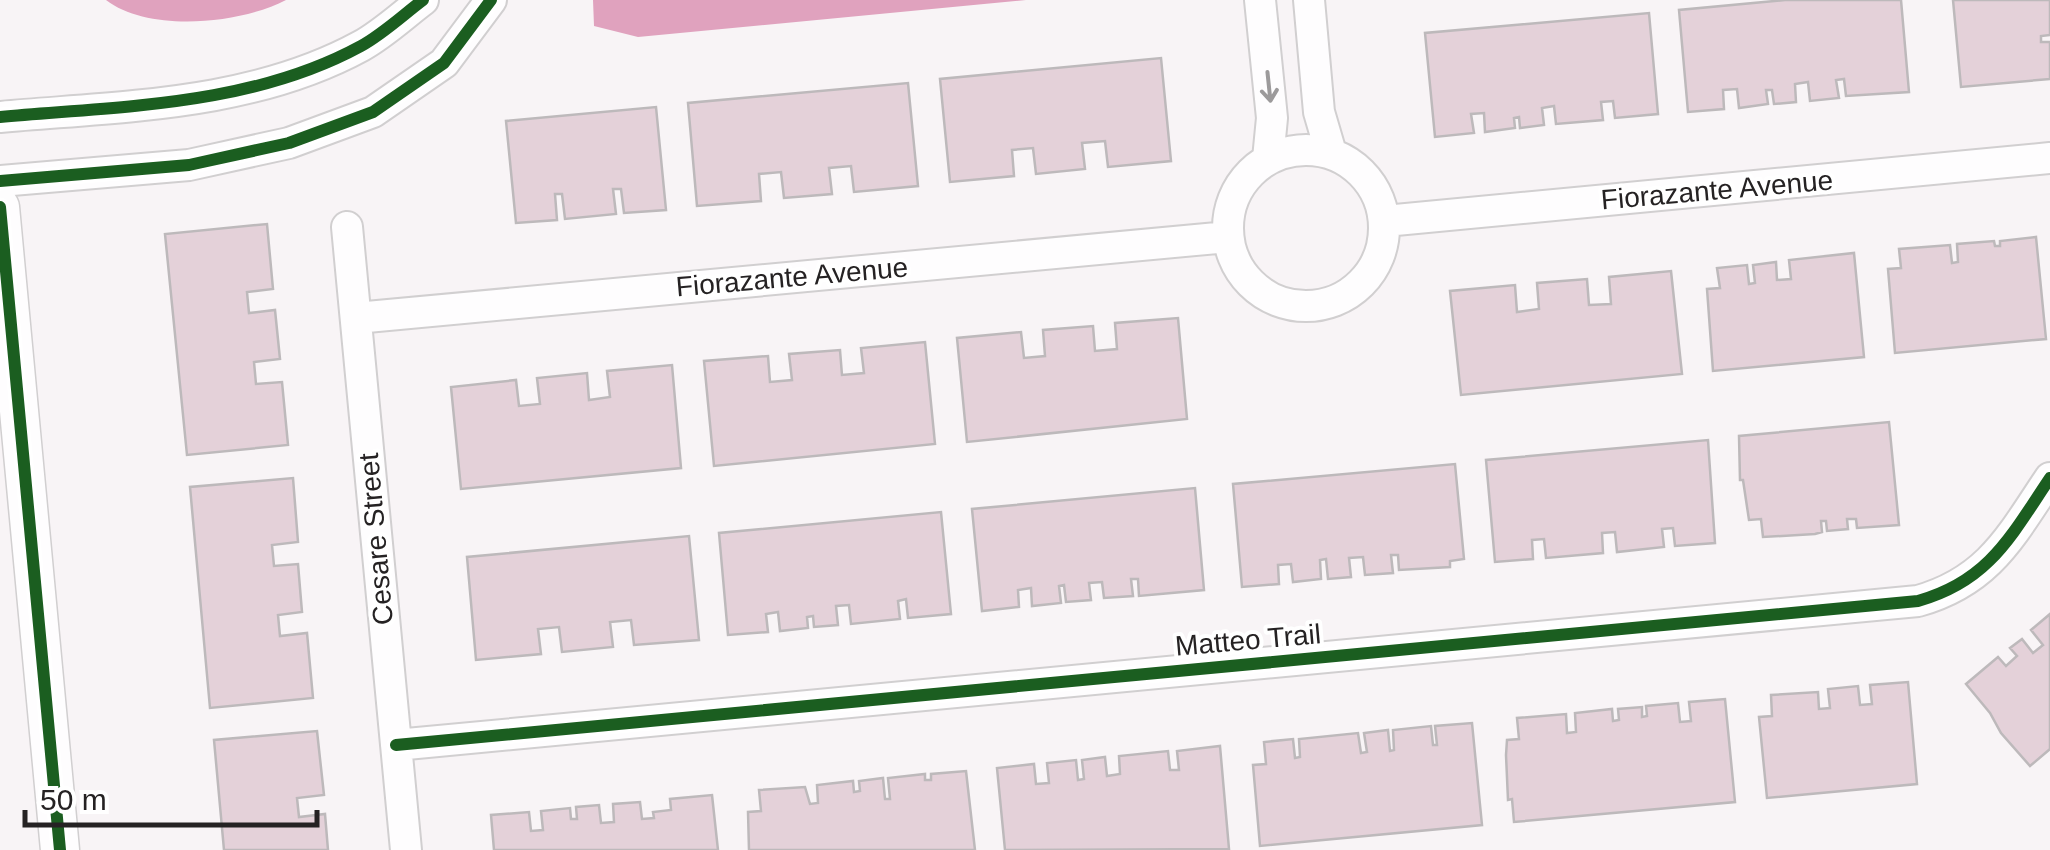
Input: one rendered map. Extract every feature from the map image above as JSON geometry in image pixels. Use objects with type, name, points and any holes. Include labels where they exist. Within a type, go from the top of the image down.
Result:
[{"type":"street","points":[[0,116],[214,97],[298,76],[364,45],[423,0]]},
{"type":"street","points":[[0,181],[189,165],[290,143],[373,112],[444,63],[491,0]]},
{"type":"street","points":[[1268,158],[1272,118],[1261,8],[1309,6],[1319,112],[1331,152]]},
{"type":"street","points":[[1310,148],[1331,152],[1352,163],[1380,199],[1385,221],[1384,244],[1376,265],[1345,296],[1325,305],[1303,307],[1281,302],[1261,292],[1233,258],[1228,214],[1236,192],[1250,172],[1268,158],[1288,150],[1310,148]]},
{"type":"street","name":"Fiorazante Avenue","points":[[1385,221],[2050,158]]},
{"type":"street","points":[[0,207],[60,850]]},
{"type":"street","name":"Cesare Street","points":[[346,227],[406,850]]},
{"type":"street","name":"Fiorazante Avenue","points":[[356,318],[1228,236]]},
{"type":"street","name":"Matteo Trail","points":[[396,745],[1918,601],[1957,587],[1988,565],[2050,478]]},
{"type":"shaded area","points":[[106,0],[286,0],[245,15],[170,21],[124,10]]},
{"type":"shaded area","points":[[593,0],[1026,0],[638,37],[594,26]]},
{"type":"building","points":[[1785,0],[1901,0],[1909,92],[1846,96],[1844,79],[1836,80],[1839,98],[1810,101],[1808,82],[1795,84],[1796,102],[1774,104],[1772,90],[1766,90],[1768,104],[1739,108],[1737,89],[1723,90],[1724,109],[1688,112],[1679,10]]},
{"type":"building","points":[[1953,0],[2050,0],[2050,35],[2041,36],[2041,42],[2050,42],[2050,79],[1961,87]]},
{"type":"building","points":[[1649,13],[1658,114],[1615,118],[1613,101],[1601,102],[1603,120],[1556,124],[1554,106],[1542,108],[1544,125],[1520,128],[1519,117],[1514,118],[1515,128],[1485,132],[1484,113],[1471,114],[1474,133],[1435,137],[1425,33]]},
{"type":"building","points":[[1161,58],[1171,161],[1108,167],[1105,141],[1082,143],[1085,169],[1036,174],[1033,148],[1012,150],[1014,176],[950,182],[940,79]]},
{"type":"building","points":[[908,83],[918,186],[854,192],[851,166],[829,168],[832,194],[784,198],[781,172],[759,174],[761,201],[697,206],[688,103]]},
{"type":"building","points":[[656,107],[666,210],[624,213],[621,189],[613,189],[616,214],[565,219],[562,194],[555,194],[557,220],[516,223],[506,121]]},
{"type":"building","points":[[267,224],[273,289],[247,292],[249,313],[275,310],[280,359],[254,362],[256,384],[282,382],[288,445],[187,455],[165,234]]},
{"type":"building","points":[[2036,237],[2046,339],[1895,353],[1888,269],[1901,268],[1899,249],[1950,245],[1952,263],[1958,262],[1957,244],[1994,241],[1995,246],[2000,246],[2000,241]]},
{"type":"building","points":[[1854,253],[1864,357],[1713,371],[1707,289],[1720,288],[1717,268],[1747,265],[1749,284],[1755,283],[1753,265],[1776,262],[1777,280],[1791,279],[1789,260]]},
{"type":"building","points":[[1671,271],[1682,374],[1461,395],[1450,291],[1515,285],[1517,312],[1539,309],[1537,283],[1587,279],[1589,305],[1611,304],[1609,277]]},
{"type":"building","points":[[1178,318],[1187,419],[967,442],[957,338],[1021,332],[1024,358],[1045,356],[1043,330],[1093,326],[1095,351],[1117,349],[1115,323]]},
{"type":"building","points":[[925,342],[935,444],[714,466],[704,361],[768,356],[770,382],[792,380],[789,354],[840,350],[842,375],[864,373],[861,348]]},
{"type":"building","points":[[672,365],[681,468],[461,489],[451,387],[516,380],[519,406],[540,404],[537,378],[587,373],[589,400],[610,397],[607,371]]},
{"type":"building","points":[[1889,422],[1899,525],[1857,528],[1856,519],[1847,519],[1848,529],[1827,531],[1826,521],[1821,521],[1822,532],[1815,534],[1763,537],[1761,519],[1749,520],[1740,480],[1739,436]]},
{"type":"building","points":[[1708,440],[1715,543],[1675,546],[1673,528],[1662,529],[1664,547],[1617,552],[1615,532],[1602,533],[1603,553],[1546,558],[1544,539],[1532,540],[1533,559],[1495,562],[1486,460]]},
{"type":"building","points":[[1455,464],[1464,559],[1450,561],[1450,567],[1399,570],[1398,555],[1391,555],[1393,573],[1365,575],[1363,557],[1349,558],[1351,577],[1328,579],[1326,559],[1320,560],[1321,579],[1293,582],[1291,564],[1278,565],[1279,584],[1242,587],[1233,484]]},
{"type":"building","points":[[293,478],[298,542],[272,545],[274,566],[298,564],[302,612],[278,615],[280,636],[307,633],[313,698],[210,708],[190,487]]},
{"type":"building","points":[[1195,488],[1204,590],[1139,596],[1138,579],[1131,579],[1133,596],[1104,598],[1102,582],[1089,583],[1091,600],[1066,602],[1064,585],[1059,586],[1061,603],[1032,606],[1031,588],[1018,590],[1019,607],[982,611],[972,509]]},
{"type":"building","points":[[941,512],[951,614],[908,618],[906,599],[898,601],[900,619],[851,624],[849,605],[836,606],[838,625],[814,627],[813,616],[807,617],[808,628],[780,631],[778,612],[766,614],[768,632],[728,635],[719,533]]},
{"type":"building","points":[[689,536],[699,640],[634,645],[631,620],[610,622],[613,647],[562,652],[559,627],[538,629],[541,654],[476,660],[467,557]]},
{"type":"building","points":[[2050,614],[2050,749],[2030,766],[1966,684],[1998,657],[2006,666],[2017,656],[2010,648],[2022,639],[2033,653],[2043,645],[2031,630]]},
{"type":"building","points":[[1908,682],[1917,784],[1767,798],[1759,717],[1772,716],[1771,695],[1818,692],[1819,709],[1830,708],[1828,689],[1858,686],[1860,705],[1872,704],[1870,685]]},
{"type":"building","points":[[1725,699],[1735,802],[1514,822],[1512,799],[1508,800],[1506,755],[1507,740],[1519,739],[1517,718],[1566,714],[1567,733],[1576,732],[1575,713],[1612,709],[1613,721],[1619,720],[1618,709],[1642,707],[1642,717],[1647,716],[1646,706],[1678,703],[1680,722],[1691,721],[1689,702]]},
{"type":"building","points":[[1472,723],[1482,825],[1260,846],[1253,765],[1266,764],[1264,742],[1293,739],[1295,758],[1300,757],[1299,739],[1358,733],[1361,753],[1367,752],[1364,733],[1388,730],[1390,751],[1394,750],[1393,730],[1431,726],[1433,745],[1437,745],[1435,726]]},
{"type":"building","points":[[317,731],[324,795],[297,798],[299,817],[325,814],[328,850],[224,850],[214,740]]},
{"type":"building","points":[[1220,746],[1229,849],[1005,850],[997,768],[1034,764],[1036,784],[1049,783],[1047,763],[1076,760],[1078,780],[1084,779],[1082,760],[1105,757],[1107,776],[1120,774],[1119,756],[1168,751],[1170,770],[1179,770],[1177,751]]},
{"type":"building","points":[[966,771],[975,850],[749,850],[748,812],[761,811],[759,790],[805,787],[810,804],[818,803],[817,785],[853,781],[854,792],[860,791],[859,781],[883,778],[885,799],[890,799],[888,778],[925,774],[925,780],[931,780],[931,774]]},
{"type":"building","points":[[712,795],[718,850],[494,850],[491,815],[529,812],[531,831],[543,830],[541,811],[570,808],[571,819],[577,819],[576,807],[599,805],[601,823],[614,822],[613,804],[640,802],[642,819],[654,818],[653,812],[671,810],[670,799]]},
{"type":"cycle path","points":[[0,117],[185,100],[275,81],[361,46],[423,0]]},
{"type":"cycle path","points":[[0,181],[189,165],[289,143],[373,112],[444,63],[491,0]]},
{"type":"cycle path","points":[[0,207],[60,850]]},
{"type":"cycle path","points":[[396,745],[1918,601],[1963,582],[1981,569],[2010,537],[2050,478]]}]
